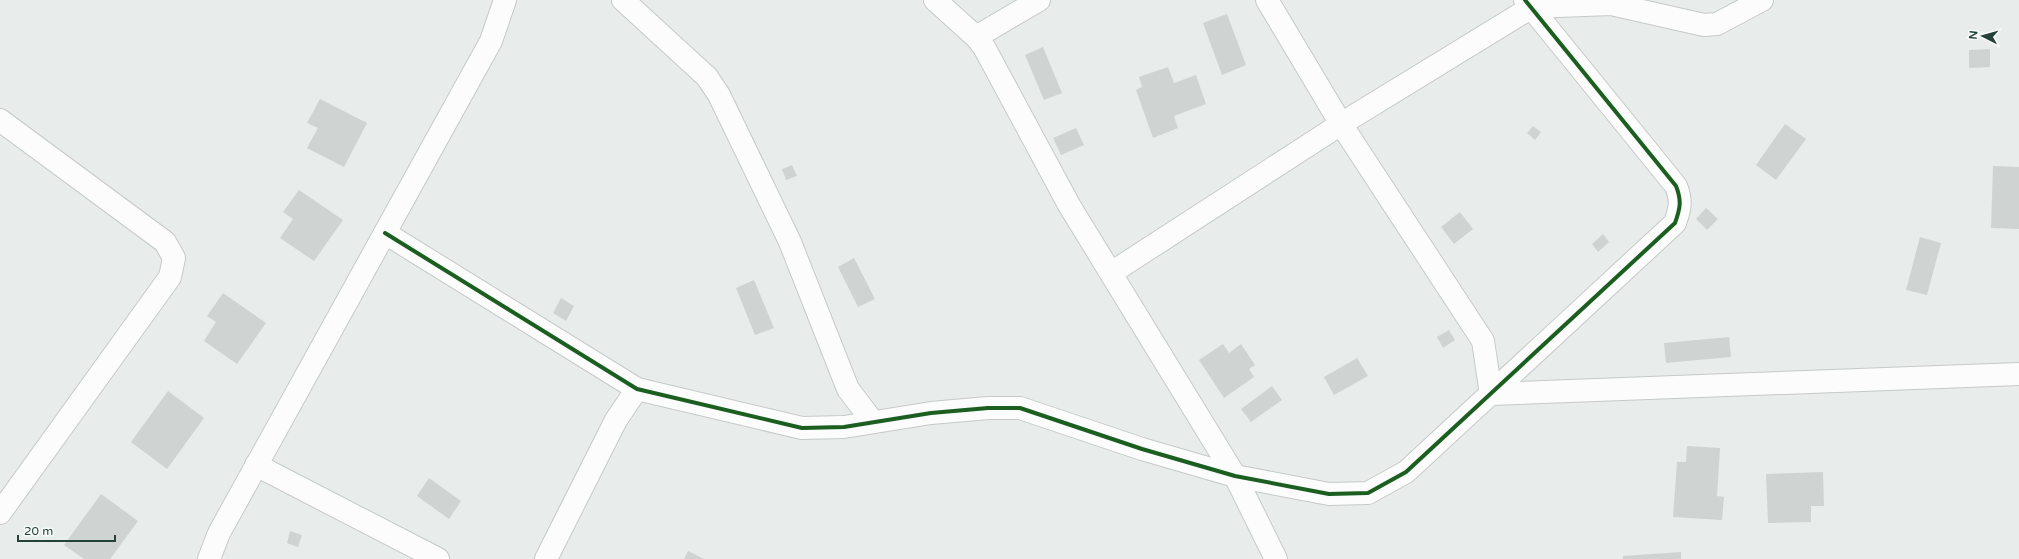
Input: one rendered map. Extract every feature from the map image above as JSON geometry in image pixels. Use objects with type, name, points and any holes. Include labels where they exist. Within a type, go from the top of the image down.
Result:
[{"type":"street","points":[[209,559],[218,533],[491,41],[505,0]]},
{"type":"street","points":[[623,0],[707,77],[719,95],[790,242],[848,390],[873,422]]},
{"type":"street","points":[[935,0],[976,37],[984,47],[1069,205],[1235,476],[1276,559]]},
{"type":"street","points":[[976,37],[1039,0]]},
{"type":"street","points":[[1267,0],[1341,124],[1483,341],[1491,394]]},
{"type":"street","points":[[1111,273],[1529,3],[1611,4],[1704,25],[1717,24],[1762,0]]},
{"type":"street","points":[[385,233],[637,389],[802,428],[844,427],[931,413],[988,408],[1020,408],[1142,449],[1235,476],[1329,494],[1368,493],[1406,472],[1676,223],[1681,205],[1680,196],[1676,186],[1529,3]]},
{"type":"street","points":[[0,120],[165,242],[174,258],[170,277],[0,513]]},
{"type":"street","points":[[1491,394],[2019,374]]},
{"type":"street","points":[[546,559],[616,420],[637,389]]},
{"type":"street","points":[[256,464],[438,559]]},
{"type":"building","points":[[1227,14],[1246,65],[1222,75],[1203,23]]},
{"type":"building","points":[[1043,47],[1062,93],[1044,100],[1025,55]]},
{"type":"building","points":[[1990,49],[1990,67],[1969,68],[1969,50]]},
{"type":"building","points":[[1168,67],[1174,83],[1196,75],[1206,104],[1174,116],[1178,128],[1153,138],[1136,90],[1142,87],[1139,77]]},
{"type":"building","points":[[320,99],[367,123],[344,167],[307,148],[318,128],[307,123]]},
{"type":"building","points":[[1785,124],[1806,139],[1776,180],[1756,165]]},
{"type":"building","points":[[1533,126],[1541,132],[1535,140],[1527,133]]},
{"type":"building","points":[[1076,128],[1084,145],[1061,155],[1053,138]]},
{"type":"building","points":[[792,165],[797,176],[786,180],[782,169]]},
{"type":"building","points":[[1993,166],[2019,167],[2019,229],[1991,228]]},
{"type":"building","points":[[299,190],[343,220],[314,261],[280,238],[293,219],[283,212]]},
{"type":"building","points":[[1706,208],[1718,219],[1707,230],[1696,219]]},
{"type":"building","points":[[1460,212],[1473,229],[1454,244],[1441,227]]},
{"type":"building","points":[[1603,234],[1609,242],[1598,252],[1592,244]]},
{"type":"building","points":[[1920,237],[1941,243],[1927,295],[1906,290]]},
{"type":"building","points":[[854,258],[875,299],[858,307],[838,267]]},
{"type":"building","points":[[754,280],[774,328],[755,335],[736,288]]},
{"type":"building","points":[[223,293],[266,323],[237,364],[204,341],[216,322],[207,316]]},
{"type":"building","points":[[561,298],[574,306],[566,321],[553,313]]},
{"type":"building","points":[[1449,330],[1455,340],[1443,348],[1437,337]]},
{"type":"building","points":[[1729,337],[1731,357],[1666,363],[1664,343]]},
{"type":"building","points":[[1223,344],[1229,353],[1241,344],[1255,365],[1249,369],[1254,377],[1224,398],[1199,360]]},
{"type":"building","points":[[1357,358],[1368,376],[1334,395],[1324,377]]},
{"type":"building","points":[[1272,386],[1282,400],[1251,422],[1241,409]]},
{"type":"building","points":[[168,391],[204,418],[167,469],[131,442]]},
{"type":"building","points":[[1687,446],[1720,448],[1717,496],[1724,497],[1722,520],[1673,517],[1677,462],[1686,462]]},
{"type":"building","points":[[1823,472],[1824,506],[1811,506],[1811,522],[1768,523],[1766,474]]},
{"type":"building","points":[[429,478],[461,501],[449,519],[417,496]]},
{"type":"building","points":[[101,494],[138,521],[110,559],[84,559],[64,545]]},
{"type":"building","points":[[290,531],[302,535],[298,547],[287,543]]},
{"type":"building","points":[[688,551],[704,559],[684,559]]},
{"type":"building","points":[[1681,552],[1681,559],[1623,559],[1623,556]]},
{"type":"cycle path","points":[[385,233],[637,389],[802,428],[844,427],[931,413],[988,408],[1020,408],[1142,449],[1235,476],[1329,494],[1368,493],[1406,472],[1675,223],[1677,218],[1680,201],[1676,186],[1525,0]]}]
